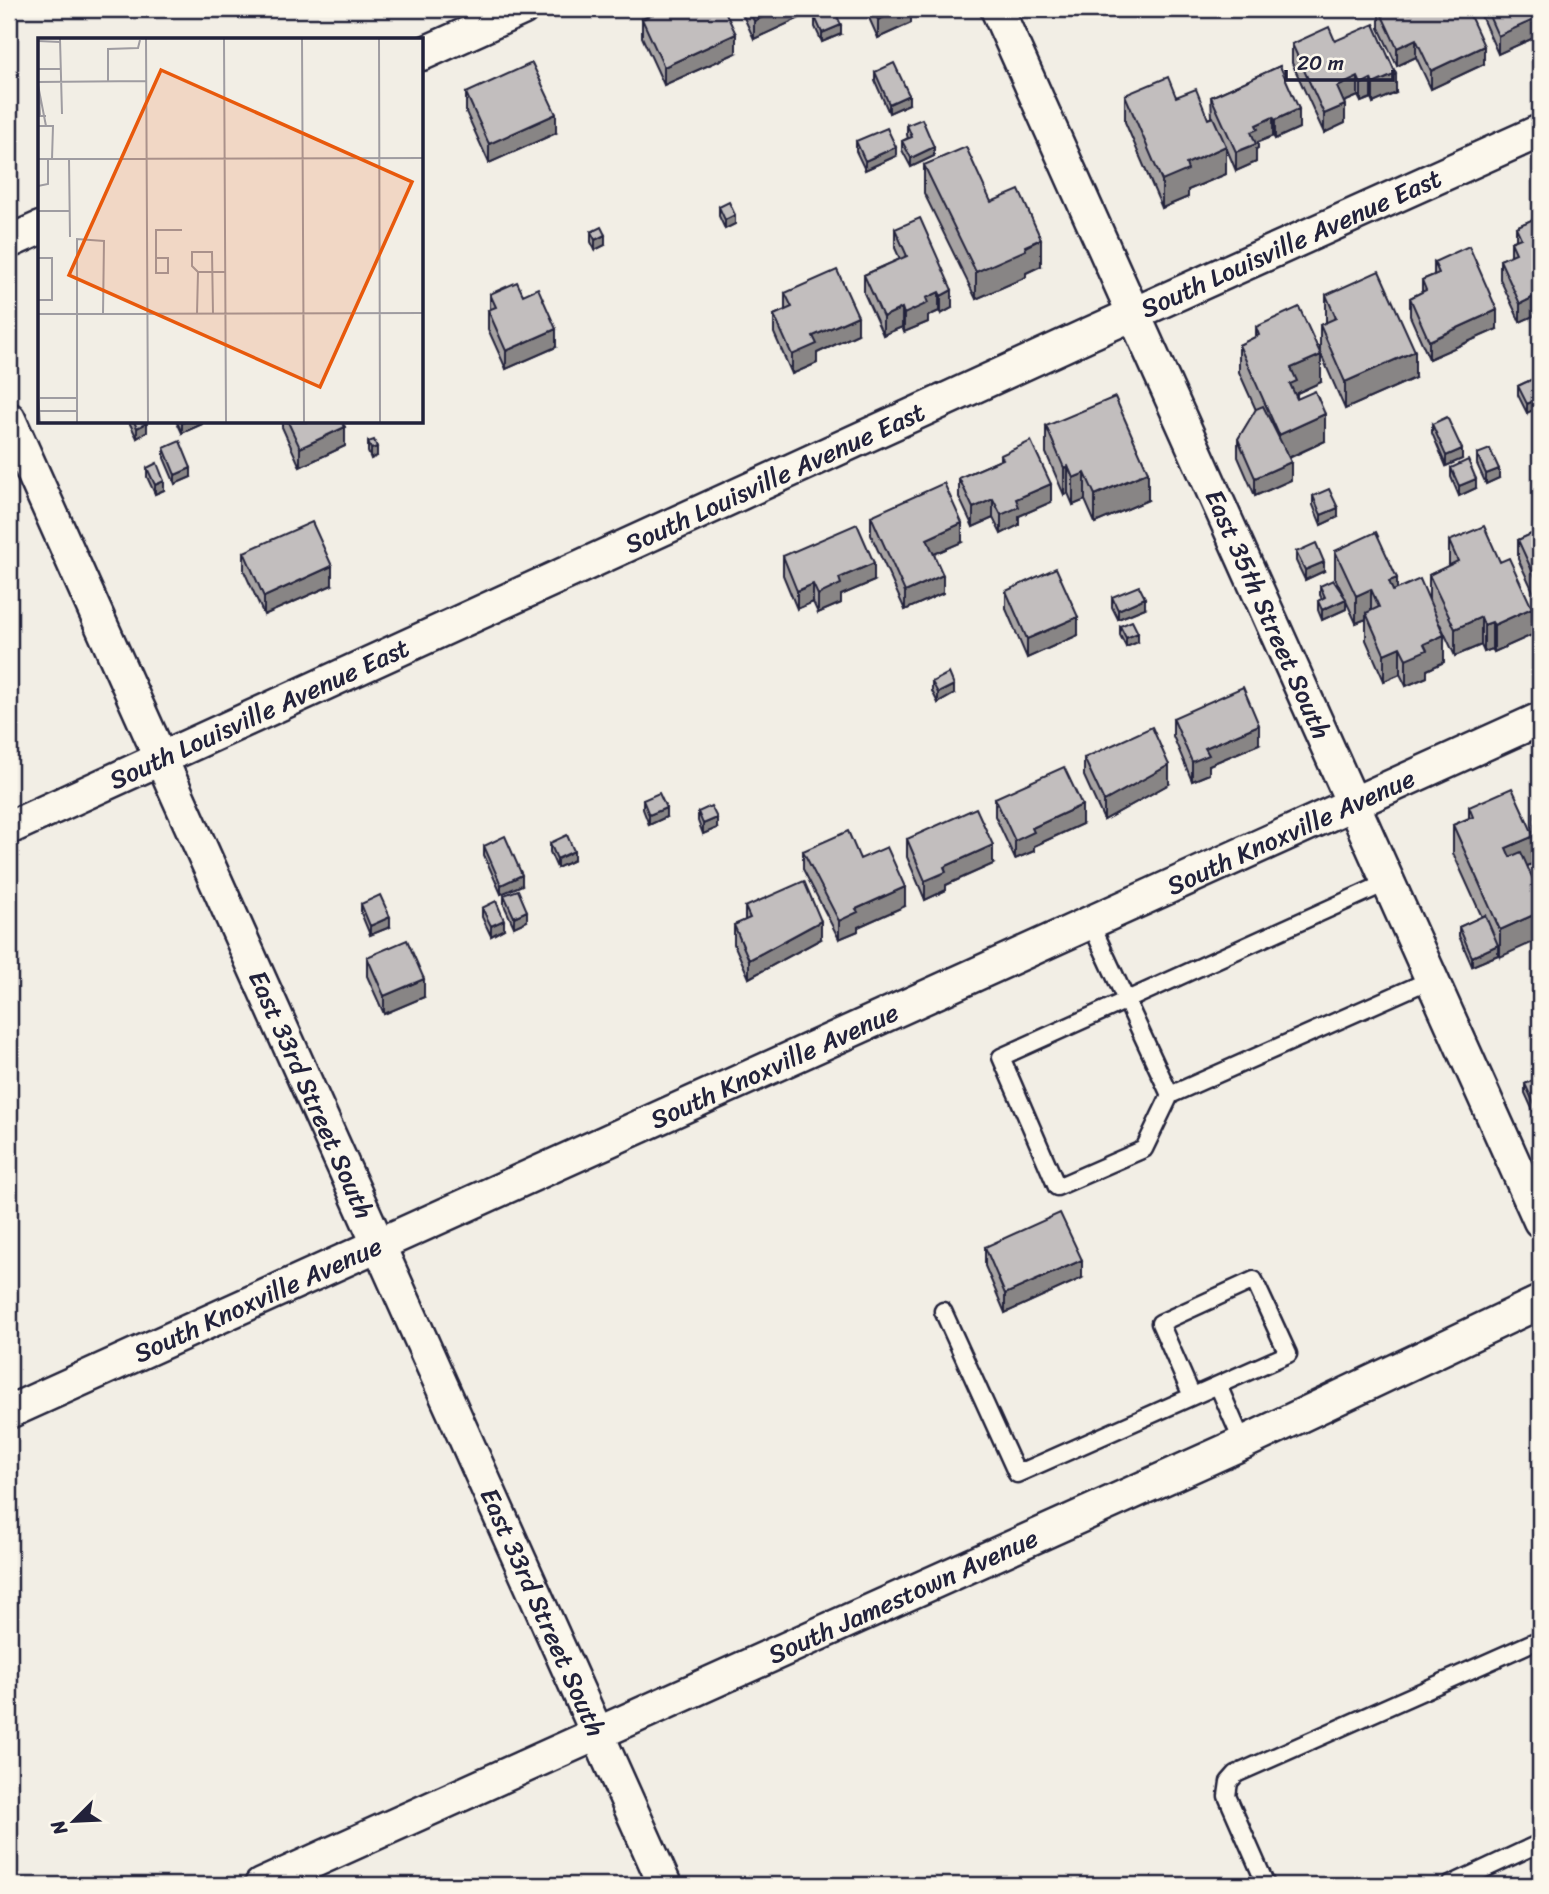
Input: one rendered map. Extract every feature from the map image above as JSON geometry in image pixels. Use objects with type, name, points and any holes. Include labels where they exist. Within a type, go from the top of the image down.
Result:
[{"type":"street","points":[[424,53],[522,9]]},
{"type":"street","name":"East 35th Street South","points":[[997,9],[1540,1221]]},
{"type":"street","name":"South Louisville Avenue East","points":[[9,828],[1540,131]]},
{"type":"street","points":[[9,242],[38,229]]},
{"type":"street","name":"East 33rd Street South","points":[[9,419],[666,1885]]},
{"type":"street","name":"South Knoxville Avenue","points":[[9,1412],[1540,719]]},
{"type":"street","name":"South Jamestown Avenue","points":[[261,1885],[1243,1443],[1540,1302]]},
{"type":"lane","points":[[1388,882],[1001,1057],[1057,1187],[1144,1149],[1170,1095],[1432,979]]},
{"type":"lane","points":[[1090,922],[1170,1095]]},
{"type":"lane","points":[[943,1311],[1017,1474],[1287,1354],[1254,1280],[1160,1323],[1192,1396]]},
{"type":"lane","points":[[1218,1385],[1243,1443]]},
{"type":"lane","points":[[1266,1885],[1227,1796],[1229,1782],[1236,1774],[1540,1639]]},
{"type":"lane","points":[[1450,1885],[1540,1843]]},
{"type":"building","points":[[664,9],[724,9],[736,34],[664,67],[642,19]]},
{"type":"building","points":[[748,9],[780,9],[754,21]]},
{"type":"building","points":[[834,9],[841,25],[822,33],[815,17]]},
{"type":"building","points":[[873,9],[902,9],[878,20]]},
{"type":"building","points":[[1379,9],[1407,9],[1409,13],[1419,9],[1467,9],[1484,46],[1431,71],[1416,39],[1397,48]]},
{"type":"building","points":[[1486,9],[1539,9],[1540,17],[1498,36]]},
{"type":"building","points":[[1374,24],[1396,74],[1373,84],[1371,79],[1361,84],[1358,77],[1337,87],[1345,105],[1324,114],[1292,44],[1329,27],[1335,41]]},
{"type":"building","points":[[532,63],[556,114],[489,144],[466,93]]},
{"type":"building","points":[[894,63],[909,95],[889,104],[875,72]]},
{"type":"building","points":[[1280,66],[1299,109],[1256,125],[1258,129],[1251,132],[1256,144],[1236,152],[1211,97]]},
{"type":"building","points":[[1168,77],[1176,97],[1196,89],[1208,119],[1213,117],[1226,146],[1186,164],[1188,170],[1162,181],[1125,95]]},
{"type":"building","points":[[922,119],[934,147],[911,158],[902,141],[912,137],[907,125]]},
{"type":"building","points":[[887,128],[896,147],[865,161],[856,141]]},
{"type":"building","points":[[966,147],[991,202],[1019,190],[1041,239],[1025,246],[1026,250],[976,272],[924,165]]},
{"type":"building","points":[[729,202],[735,215],[725,220],[719,207]]},
{"type":"building","points":[[1540,216],[1540,294],[1520,304],[1500,260],[1516,253],[1511,242],[1521,238],[1516,227]]},
{"type":"building","points":[[920,218],[952,290],[941,296],[939,292],[926,298],[928,303],[904,314],[902,308],[883,317],[864,275],[907,256],[895,229]]},
{"type":"building","points":[[601,227],[605,235],[595,240],[591,232]]},
{"type":"building","points":[[1469,246],[1497,310],[1429,341],[1410,298],[1426,290],[1422,280],[1439,273],[1434,262]]},
{"type":"building","points":[[837,270],[858,316],[813,336],[817,344],[792,355],[774,315],[792,307],[785,293]]},
{"type":"building","points":[[1379,271],[1415,351],[1345,382],[1320,325],[1336,318],[1326,295]]},
{"type":"building","points":[[517,282],[523,295],[538,288],[556,329],[506,351],[488,310],[496,307],[490,294]]},
{"type":"building","points":[[1299,307],[1321,355],[1291,368],[1297,381],[1290,384],[1297,399],[1315,391],[1325,414],[1279,435],[1239,345],[1259,335],[1256,327]]},
{"type":"building","points":[[1537,377],[1540,398],[1527,404],[1518,386]]},
{"type":"building","points":[[1115,397],[1148,472],[1095,495],[1085,473],[1073,478],[1068,466],[1064,468],[1046,426]]},
{"type":"building","points":[[1263,406],[1291,462],[1255,478],[1238,439],[1256,409]]},
{"type":"building","points":[[1447,417],[1462,449],[1446,456],[1432,424]]},
{"type":"building","points":[[289,424],[343,424],[345,427],[300,448]]},
{"type":"building","points":[[374,440],[377,447],[371,449],[368,442]]},
{"type":"building","points":[[180,441],[191,468],[175,475],[164,448]]},
{"type":"building","points":[[1031,441],[1051,484],[1016,499],[1019,507],[1001,515],[993,499],[973,508],[959,478],[1003,459],[1001,455]]},
{"type":"building","points":[[1490,449],[1499,469],[1486,474],[1477,454]]},
{"type":"building","points":[[1468,460],[1476,479],[1459,486],[1451,468]]},
{"type":"building","points":[[157,463],[164,481],[155,485],[147,468]]},
{"type":"building","points":[[944,483],[962,523],[927,539],[943,575],[905,592],[871,516]]},
{"type":"building","points":[[1329,489],[1338,508],[1321,515],[1313,496]]},
{"type":"building","points":[[312,522],[332,566],[264,597],[244,552]]},
{"type":"building","points":[[857,524],[874,563],[839,578],[841,584],[818,595],[813,584],[797,591],[783,556]]},
{"type":"building","points":[[1484,526],[1500,562],[1509,558],[1532,608],[1494,625],[1492,622],[1484,625],[1481,617],[1455,629],[1429,575],[1458,561],[1449,541]]},
{"type":"building","points":[[1540,530],[1540,588],[1518,540]]},
{"type":"building","points":[[1376,532],[1397,578],[1389,581],[1393,591],[1420,579],[1444,635],[1424,644],[1427,650],[1406,659],[1400,647],[1384,654],[1366,613],[1379,607],[1371,589],[1356,596],[1335,551]]},
{"type":"building","points":[[1316,543],[1324,562],[1305,570],[1296,552]]},
{"type":"building","points":[[1056,568],[1078,617],[1027,639],[1006,591]]},
{"type":"building","points":[[1333,580],[1346,599],[1322,610],[1318,601],[1325,597],[1320,586]]},
{"type":"building","points":[[1139,586],[1145,598],[1118,610],[1112,597]]},
{"type":"building","points":[[1132,621],[1138,633],[1126,638],[1120,626]]},
{"type":"building","points":[[949,673],[954,685],[938,693],[932,682]]},
{"type":"building","points":[[1243,687],[1259,725],[1205,748],[1209,755],[1192,762],[1173,718]]},
{"type":"building","points":[[1152,727],[1169,765],[1104,801],[1084,758]]},
{"type":"building","points":[[1064,767],[1082,805],[1032,828],[1034,832],[1015,841],[995,798]]},
{"type":"building","points":[[1512,788],[1534,836],[1506,848],[1510,857],[1521,852],[1540,895],[1540,912],[1500,930],[1453,825],[1473,817],[1469,807]]},
{"type":"building","points":[[659,793],[666,808],[649,815],[643,800]]},
{"type":"building","points":[[711,806],[717,818],[703,824],[698,812]]},
{"type":"building","points":[[976,808],[993,845],[944,867],[946,872],[925,881],[907,839]]},
{"type":"building","points":[[1540,810],[1540,827],[1534,813]]},
{"type":"building","points":[[848,831],[860,859],[887,847],[905,887],[856,909],[858,912],[839,921],[803,851]]},
{"type":"building","points":[[567,835],[574,851],[557,859],[550,843]]},
{"type":"building","points":[[505,836],[522,875],[501,885],[484,846]]},
{"type":"building","points":[[804,881],[821,921],[749,960],[734,925],[750,918],[745,907]]},
{"type":"building","points":[[518,890],[527,911],[514,917],[504,895]]},
{"type":"building","points":[[380,895],[390,917],[370,926],[361,904]]},
{"type":"building","points":[[496,901],[504,920],[491,926],[482,908]]},
{"type":"building","points":[[1485,915],[1498,945],[1472,957],[1459,927]]},
{"type":"building","points":[[407,940],[424,979],[384,996],[367,957]]},
{"type":"building","points":[[1540,1077],[1540,1114],[1539,1114],[1525,1084]]},
{"type":"building","points":[[1060,1213],[1082,1260],[1005,1294],[985,1247]]}]
